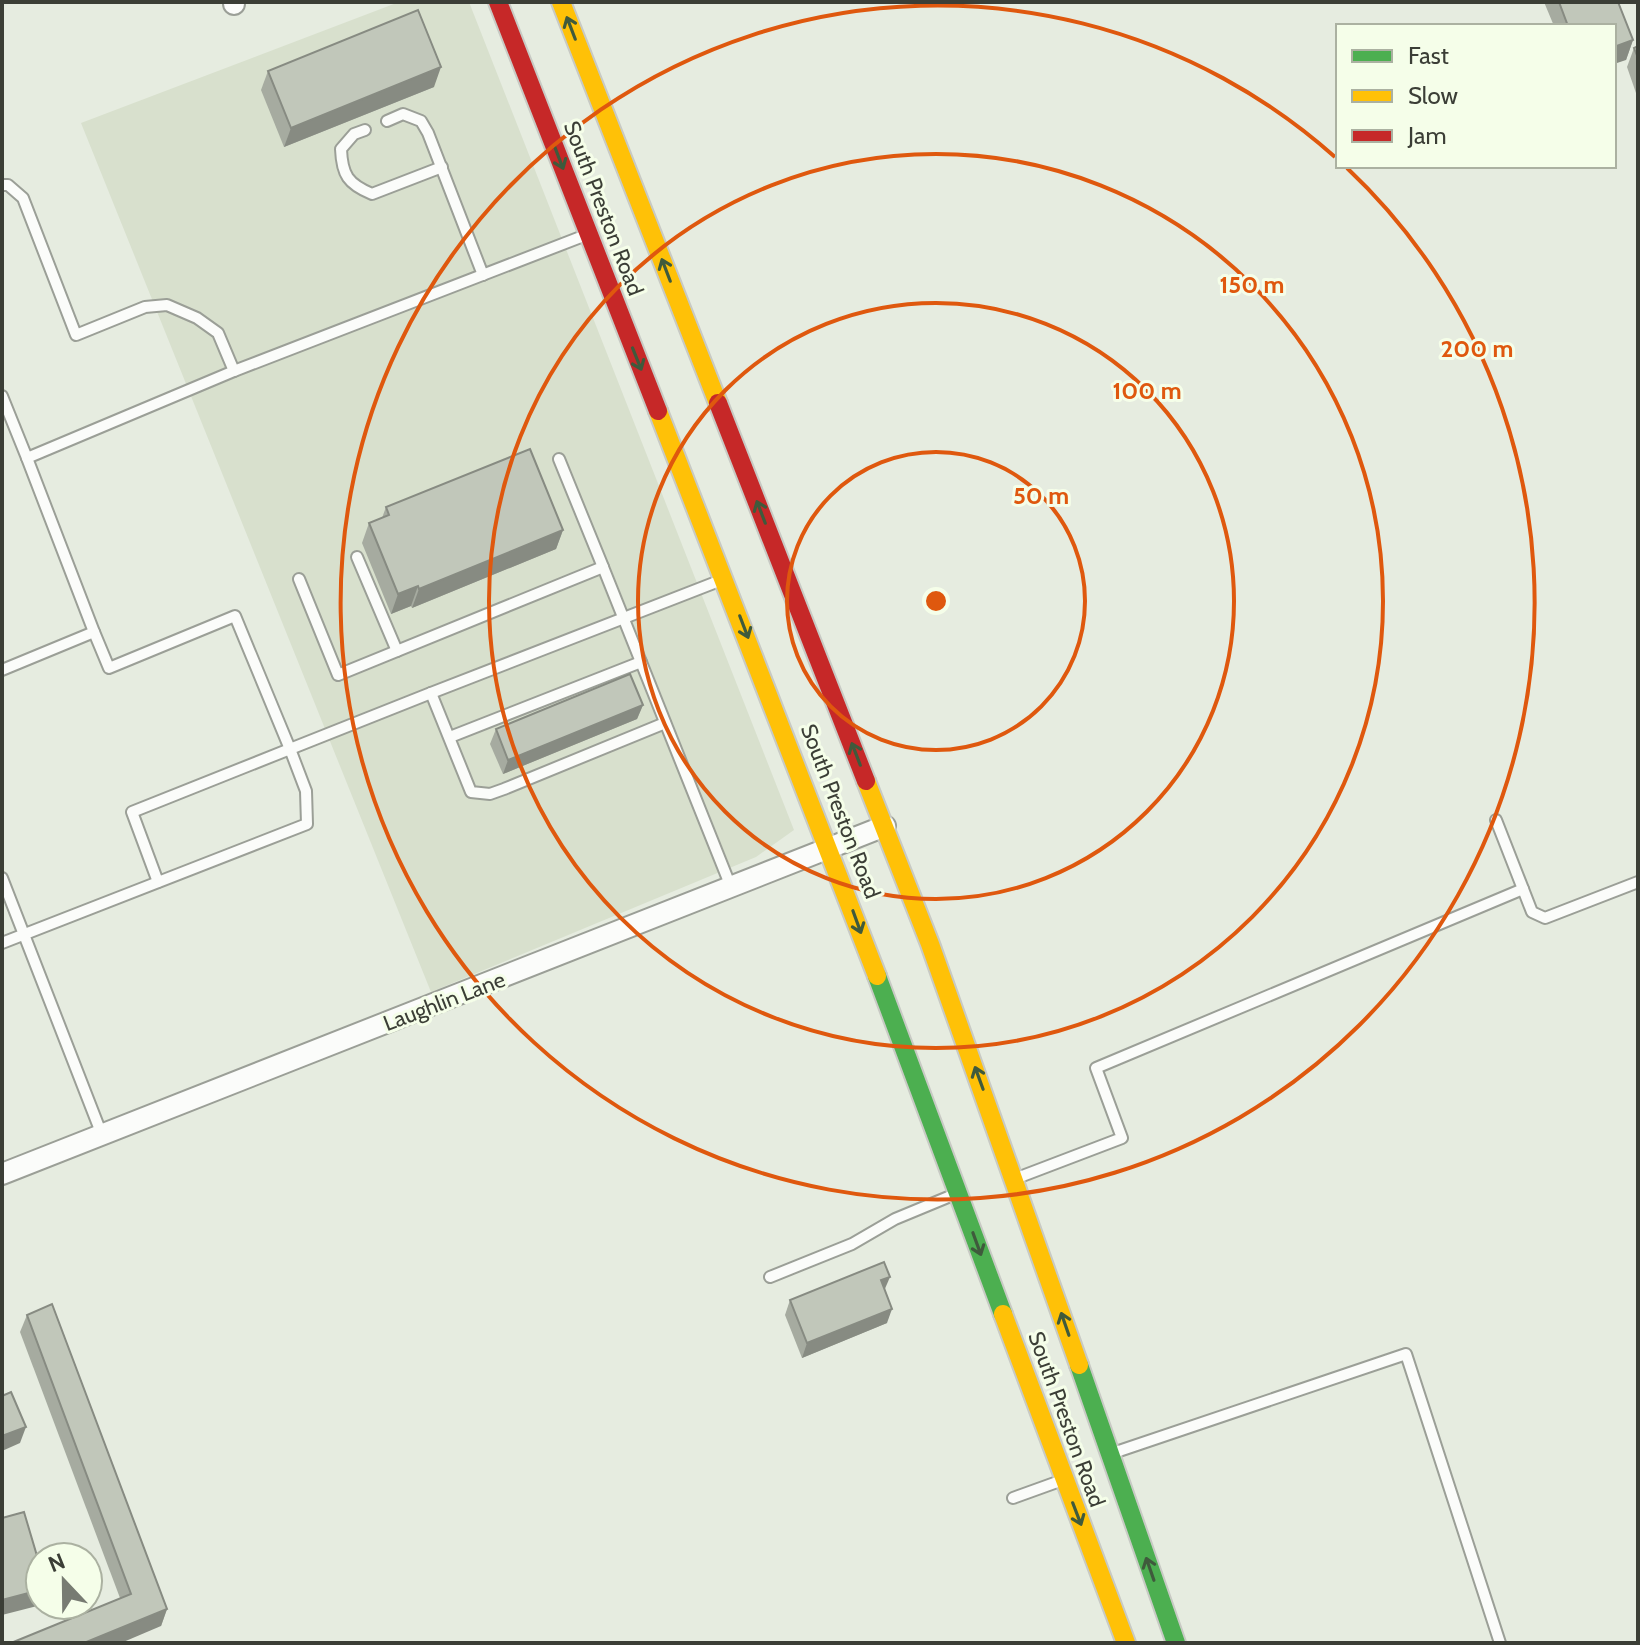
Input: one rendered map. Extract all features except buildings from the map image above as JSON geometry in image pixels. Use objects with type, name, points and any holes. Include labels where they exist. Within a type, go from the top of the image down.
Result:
[{"type":"main road","name":"South Preston Road","points":[[498,2],[830,849],[1126,1643]]},
{"type":"main road","name":"South Preston Road","points":[[561,2],[885,826],[1015,1179],[1176,1643]]},
{"type":"street","name":"Laughlin Lane","points":[[2,1174],[885,826]]},
{"type":"lane","points":[[387,121],[403,114],[421,121],[483,275]]},
{"type":"lane","points":[[365,130],[354,134],[341,149],[342,169],[355,187],[372,194],[442,167]]},
{"type":"lane","points":[[2,185],[8,185],[23,198],[76,335],[145,307],[167,305],[197,318],[218,333],[234,371]]},
{"type":"lane","points":[[27,458],[234,371],[588,234]]},
{"type":"lane","points":[[2,396],[109,668],[235,616],[306,791],[307,824],[2,943]]},
{"type":"lane","points":[[559,459],[731,887]]},
{"type":"lane","points":[[357,557],[397,651]]},
{"type":"lane","points":[[299,579],[338,675],[603,567]]},
{"type":"lane","points":[[158,882],[132,812],[725,578]]},
{"type":"lane","points":[[2,670],[94,632]]},
{"type":"lane","points":[[450,737],[641,662]]},
{"type":"lane","points":[[431,693],[471,792],[490,794],[665,723]]},
{"type":"lane","points":[[1496,820],[1532,912],[1545,918],[1638,882]]},
{"type":"lane","points":[[2,878],[102,1135]]},
{"type":"lane","points":[[1015,1179],[1122,1138],[1096,1068],[1523,889]]},
{"type":"lane","points":[[770,1277],[852,1244],[895,1219],[958,1192]]},
{"type":"lane","points":[[1111,1454],[1406,1354],[1500,1643]]},
{"type":"lane","points":[[1013,1498],[1064,1480]]},
{"type":"shaded area","points":[[399,2],[469,2],[794,830],[756,857],[431,992],[81,123]]},
{"type":"traffic: fast","points":[[877,976],[1003,1314]]},
{"type":"traffic: fast","points":[[1079,1365],[1176,1643]]},
{"type":"traffic: slow","points":[[561,2],[718,403]]},
{"type":"traffic: slow","points":[[658,411],[877,976]]},
{"type":"traffic: slow","points":[[866,781],[930,944],[1079,1365]]},
{"type":"traffic: slow","points":[[1003,1314],[1126,1643]]},
{"type":"traffic: jam","points":[[498,2],[658,411]]},
{"type":"traffic: jam","points":[[718,403],[866,781]]}]
